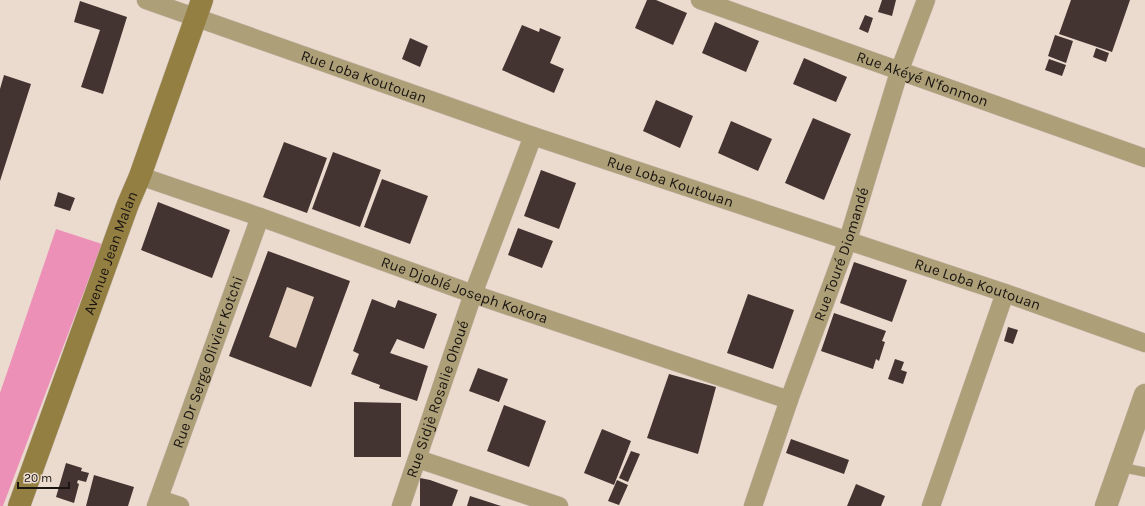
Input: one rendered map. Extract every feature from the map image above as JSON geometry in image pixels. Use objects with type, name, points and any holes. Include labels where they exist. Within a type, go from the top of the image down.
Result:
[{"type":"main road","name":"Avenue Jean Malan","points":[[19,506],[200,9]]},
{"type":"street","name":"Rue Loba Koutouan","points":[[146,0],[200,9],[534,136],[1005,293],[1145,343]]},
{"type":"street","name":"Rue Akéyé N'fonmon","points":[[700,0],[1145,158]]},
{"type":"street","name":"Rue Touré Diomandé","points":[[753,506],[789,400],[848,240],[900,72],[926,0]]},
{"type":"street","name":"Rue Sidjè Rosalie Ohoué","points":[[402,506],[473,294],[534,136]]},
{"type":"street","name":"Rue Djoblé Joseph Kokora","points":[[140,176],[260,217],[473,294],[789,400]]},
{"type":"street","name":"Rue Dr Serge Olivier Kotchi","points":[[157,502],[260,217]]},
{"type":"street","points":[[931,506],[1005,293]]},
{"type":"street","points":[[1106,506],[1145,395]]},
{"type":"street","points":[[418,459],[559,506]]},
{"type":"street","points":[[157,502],[180,506]]},
{"type":"lane","points":[[1120,467],[1145,472]]},
{"type":"shaded area","points":[[56,229],[102,244],[3,506],[0,506],[0,393]]},
{"type":"shaded area","points":[[268,251],[350,281],[311,387],[229,356]]},
{"type":"building","points":[[647,0],[656,0],[687,13],[673,45],[635,28]]},
{"type":"building","points":[[882,0],[896,0],[892,16],[878,12]]},
{"type":"building","points":[[1071,0],[1130,0],[1112,52],[1059,34]]},
{"type":"building","points":[[80,1],[127,17],[103,94],[81,87],[100,30],[74,22]]},
{"type":"building","points":[[865,15],[873,18],[868,33],[859,29]]},
{"type":"building","points":[[715,22],[759,41],[746,72],[702,53]]},
{"type":"building","points":[[522,25],[539,32],[540,28],[561,37],[550,63],[564,69],[554,93],[502,70]]},
{"type":"building","points":[[1055,35],[1073,41],[1066,63],[1048,56]]},
{"type":"building","points":[[410,38],[428,46],[420,67],[402,59]]},
{"type":"building","points":[[1096,48],[1109,53],[1106,62],[1093,57]]},
{"type":"building","points":[[804,58],[847,77],[836,102],[793,84]]},
{"type":"building","points":[[1049,59],[1066,65],[1062,76],[1045,70]]},
{"type":"building","points":[[4,75],[31,84],[0,181],[0,89]]},
{"type":"building","points":[[656,100],[693,116],[680,148],[643,131]]},
{"type":"building","points":[[813,118],[851,134],[824,200],[785,183]]},
{"type":"building","points":[[731,121],[772,139],[758,171],[718,153]]},
{"type":"building","points":[[284,142],[327,158],[307,213],[263,197]]},
{"type":"building","points":[[333,152],[381,170],[360,227],[312,209]]},
{"type":"building","points":[[541,170],[576,183],[559,229],[524,216]]},
{"type":"building","points":[[382,179],[428,196],[410,244],[364,227]]},
{"type":"building","points":[[58,192],[75,198],[70,211],[54,206]]},
{"type":"building","points":[[158,202],[230,230],[212,278],[141,250]]},
{"type":"building","points":[[518,228],[553,241],[542,268],[508,255]]},
{"type":"building","points":[[268,251],[350,281],[311,387],[229,356]],"holes":[[[287,287],[314,297],[296,348],[269,337]]]},
{"type":"building","points":[[854,262],[907,280],[892,322],[840,303]]},
{"type":"building","points":[[748,294],[794,310],[773,369],[727,353]]},
{"type":"building","points":[[372,299],[395,308],[398,300],[437,314],[424,349],[397,339],[390,353],[428,366],[417,401],[379,388],[380,385],[351,374],[359,354],[353,351]]},
{"type":"building","points":[[834,313],[886,331],[882,341],[885,342],[879,361],[876,359],[873,369],[821,351]]},
{"type":"building","points":[[1008,327],[1018,330],[1013,344],[1004,341]]},
{"type":"building","points":[[895,359],[904,362],[901,370],[907,372],[903,384],[888,379]]},
{"type":"building","points":[[478,368],[508,379],[499,402],[469,391]]},
{"type":"building","points":[[669,374],[716,387],[698,454],[647,438]]},
{"type":"building","points":[[354,402],[401,403],[401,457],[354,457]]},
{"type":"building","points":[[504,405],[546,421],[529,467],[487,451]]},
{"type":"building","points":[[602,429],[631,441],[614,485],[584,473]]},
{"type":"building","points":[[791,439],[849,460],[844,474],[786,453]]},
{"type":"building","points":[[631,451],[640,454],[628,482],[619,478]]},
{"type":"building","points":[[66,463],[82,468],[81,471],[89,473],[86,482],[78,480],[77,483],[79,484],[74,503],[56,497]]},
{"type":"building","points":[[94,475],[134,487],[128,506],[86,506]]},
{"type":"building","points":[[420,478],[458,490],[452,506],[420,506]]},
{"type":"building","points":[[617,480],[628,485],[619,505],[608,501]]},
{"type":"building","points":[[856,484],[885,496],[881,506],[847,506]]},
{"type":"building","points":[[470,496],[501,506],[467,506]]}]
